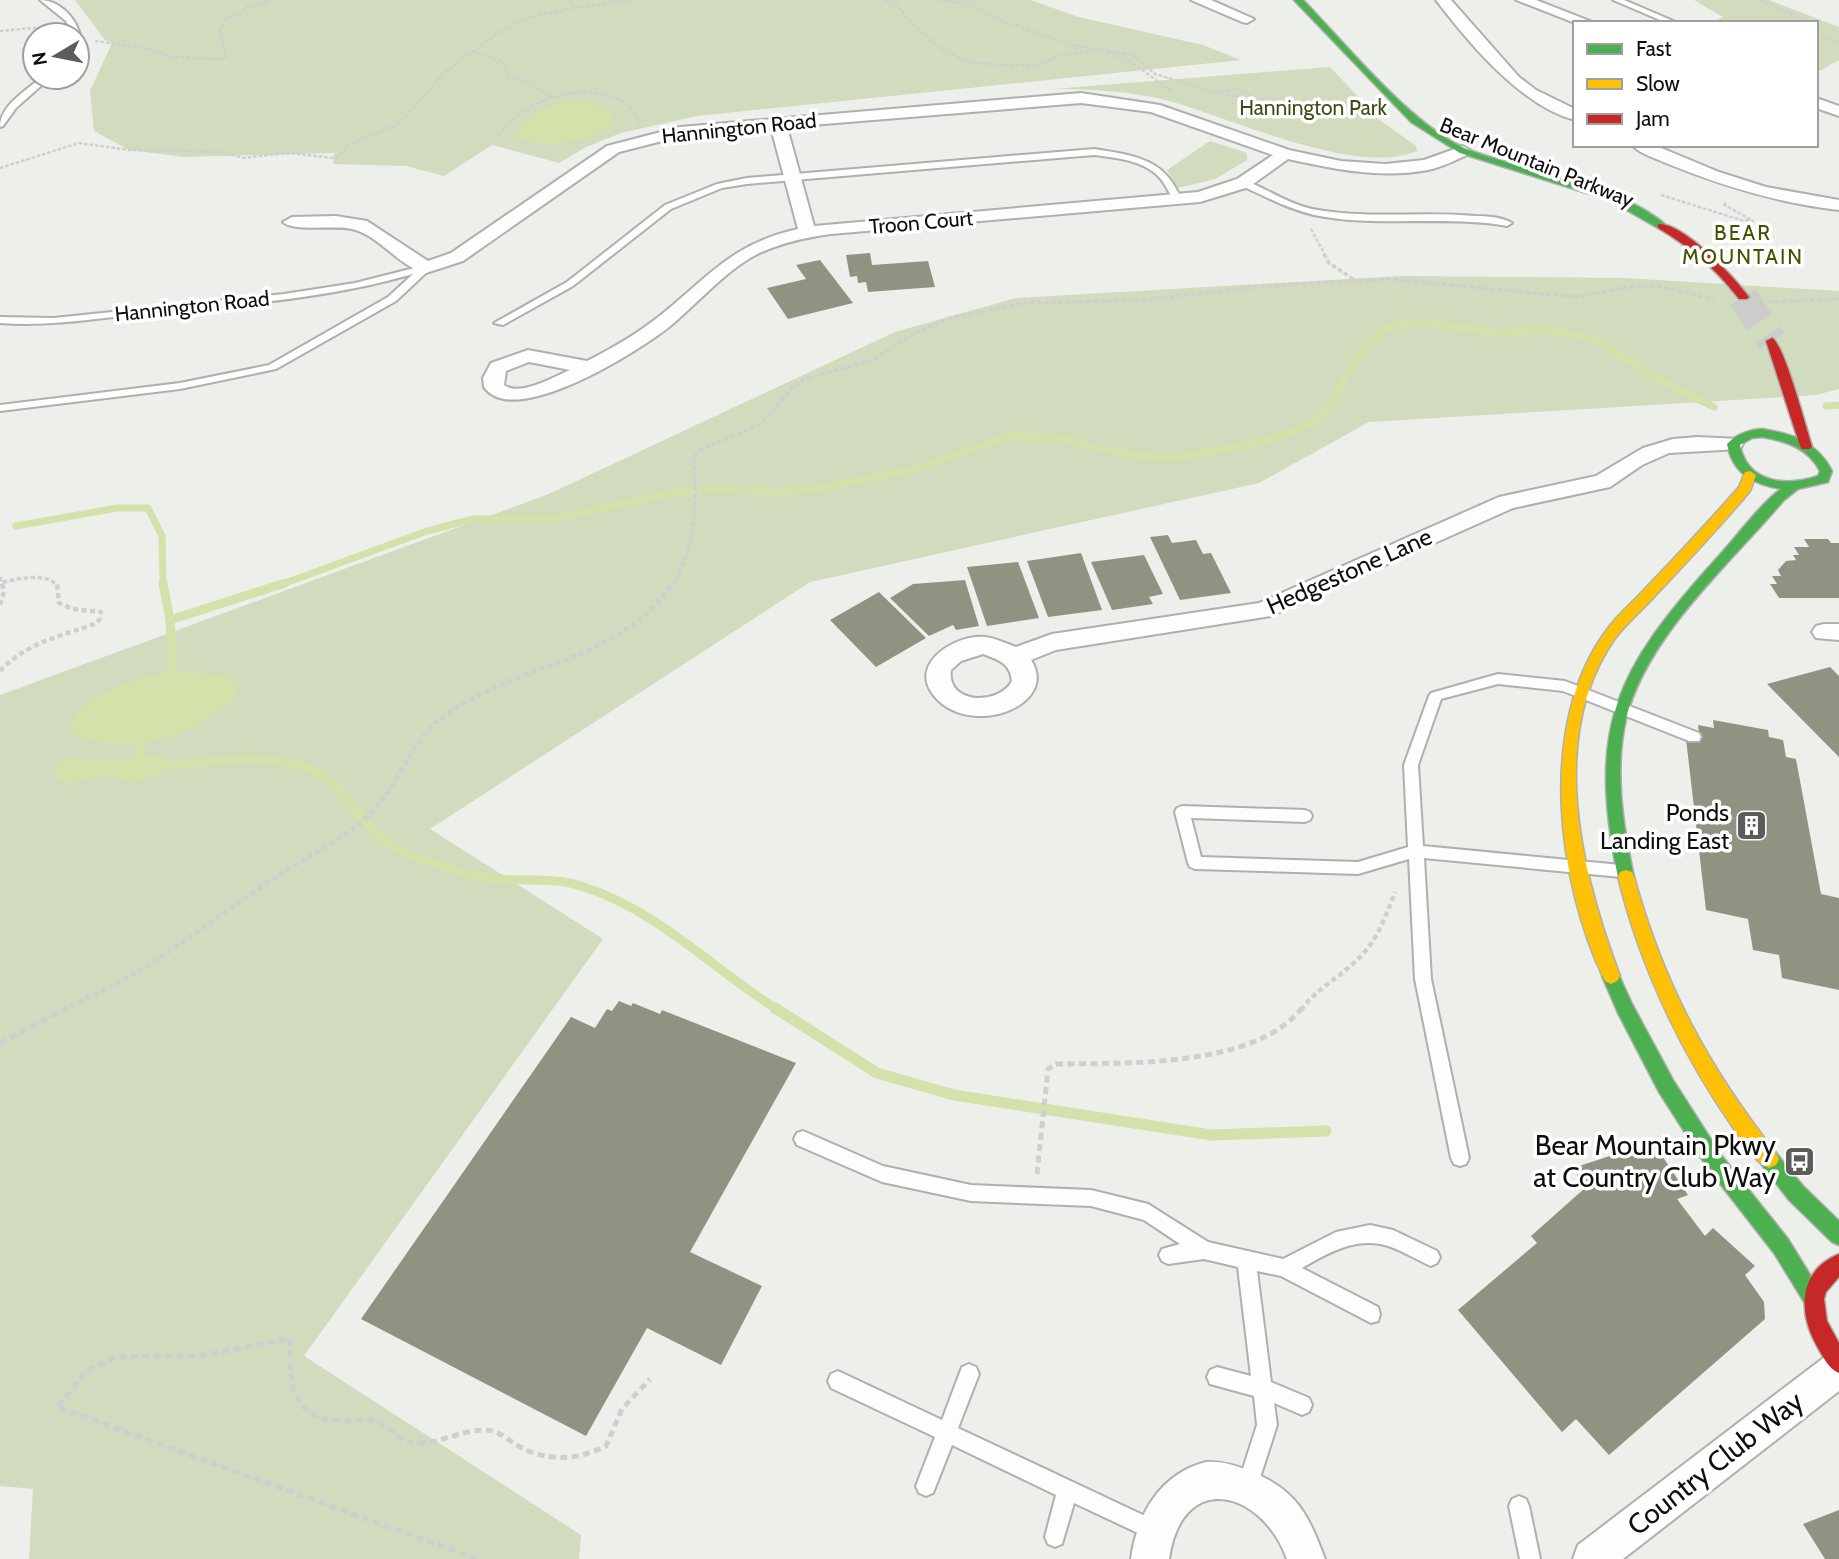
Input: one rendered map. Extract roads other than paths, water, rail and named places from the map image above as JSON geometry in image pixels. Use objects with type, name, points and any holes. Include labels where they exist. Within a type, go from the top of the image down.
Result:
[{"type":"street","points":[[1198,0],[1247,19]]},
{"type":"street","name":"Bear Mountain Parkway","points":[[1283,0],[1404,126],[1460,153],[1601,206],[1663,239],[1714,284],[1717,298]]},
{"type":"street","name":"Bear Mountain Parkway","points":[[1298,0],[1414,120],[1460,153],[1613,198],[1679,235],[1733,282],[1743,297]]},
{"type":"street","points":[[1443,0],[1514,79],[1531,93],[1573,114]]},
{"type":"street","points":[[1523,0],[1582,21]]},
{"type":"street","name":"Hannington Road","points":[[426,268],[457,257],[612,149],[686,130],[1081,98],[1154,108],[1285,154],[1341,166],[1385,169],[1427,165],[1460,153]]},
{"type":"street","points":[[1818,104],[1839,111]]},
{"type":"street","points":[[778,123],[807,232]]},
{"type":"street","points":[[1644,147],[1715,179],[1765,193],[1839,205]]},
{"type":"street","name":"Troon Court","points":[[587,367],[649,333],[736,259],[769,242],[807,232],[1200,197],[1243,183],[1285,154]]},
{"type":"street","points":[[292,222],[336,221],[361,225],[426,268]]},
{"type":"street","points":[[1772,341],[1788,380],[1794,411],[1806,446]]},
{"type":"street","points":[[1762,433],[1766,413]]},
{"type":"street","points":[[1762,433],[1793,439],[1806,446],[1831,471],[1815,484],[1792,488],[1777,486],[1750,475],[1733,452],[1739,438],[1762,433]]},
{"type":"street","name":"Hedgestone Lane","points":[[1016,657],[1052,642],[1263,610],[1507,502],[1613,478],[1638,458],[1655,450],[1671,448],[1733,452]]},
{"type":"street","points":[[1750,475],[1745,488],[1730,506],[1610,635],[1581,691],[1573,726],[1568,805],[1577,867],[1592,929],[1624,1007],[1666,1086],[1714,1161],[1781,1246],[1813,1298],[1815,1320],[1825,1343],[1839,1362]]},
{"type":"street","points":[[1792,488],[1779,497],[1648,652],[1622,708],[1614,737],[1614,813],[1622,871],[1639,928],[1667,996],[1721,1093],[1774,1169],[1839,1235]]},
{"type":"street","points":[[1813,1298],[1822,1276],[1839,1264]]},
{"type":"street","name":"Country Club Way","points":[[1592,1559],[1839,1368]]},
{"type":"street","points":[[1153,1545],[1172,1503],[1196,1483],[1223,1481],[1247,1487],[1276,1506],[1295,1530],[1306,1559]]},
{"type":"lane","points":[[44,0],[71,21]]},
{"type":"lane","points":[[1617,0],[1669,21]]},
{"type":"lane","points":[[0,124],[13,106],[31,91]]},
{"type":"lane","points":[[499,323],[569,284],[647,221],[690,196],[747,181],[1094,152],[1127,158],[1155,170],[1164,177],[1178,200]]},
{"type":"lane","points":[[1243,183],[1283,202],[1316,213],[1463,216],[1507,223]]},
{"type":"lane","points":[[0,408],[180,386],[272,367],[392,299],[426,268]]},
{"type":"lane","name":"Hannington Road","points":[[0,320],[50,321],[283,296],[388,280],[426,268]]},
{"type":"lane","points":[[1460,1158],[1423,979],[1411,765],[1436,696],[1498,678],[1565,685],[1694,737]]},
{"type":"lane","points":[[1305,816],[1182,812],[1195,863],[1358,868],[1416,851],[1622,871]]},
{"type":"lane","points":[[803,1139],[882,1174],[971,1193],[1091,1198],[1148,1213],[1204,1250]]},
{"type":"lane","points":[[1284,1268],[1325,1244],[1371,1234],[1404,1244],[1431,1257]]},
{"type":"lane","points":[[1168,1255],[1204,1250],[1284,1268],[1371,1314]]},
{"type":"lane","points":[[1246,1259],[1267,1425],[1247,1487]]},
{"type":"lane","points":[[926,1486],[969,1374]]},
{"type":"lane","points":[[1217,1377],[1262,1388],[1303,1405]]},
{"type":"lane","points":[[838,1381],[1068,1489],[1153,1545]]},
{"type":"lane","points":[[1055,1538],[1068,1489]]},
{"type":"lane","points":[[1519,1506],[1530,1559]]},
{"type":"waterway","points":[[280,585],[427,531],[473,519],[554,519],[676,492],[711,489],[778,492],[817,489],[916,469],[1009,436],[1063,438],[1095,448],[1141,456],[1176,458],[1267,441],[1305,427],[1324,414],[1361,352],[1386,329],[1405,323],[1431,323],[1501,334],[1534,330],[1562,332],[1595,340],[1674,388],[1714,407]]},
{"type":"waterway","points":[[1826,406],[1839,405]]},
{"type":"waterway","points":[[16,526],[117,508],[148,508],[162,536],[163,585]]},
{"type":"waterway","points":[[163,583],[170,620]]},
{"type":"waterway","points":[[170,620],[285,583]]},
{"type":"waterway","points":[[170,620],[173,673]]},
{"type":"waterway","points":[[138,758],[141,744]]},
{"type":"waterway","points":[[169,765],[276,760],[316,772],[341,792],[372,829],[401,850],[477,876],[570,883],[608,896],[634,909],[683,941],[775,1008]]},
{"type":"waterway","points":[[775,1008],[877,1073],[954,1095],[1211,1135],[1326,1131]]},
{"type":"tunnel","points":[[1743,297],[1772,341]]},
{"type":"place","name":"Ponds Landing East","points":[[1752,826]]},
{"type":"place","name":"Bear Mountain Pkwy at Country Club Way","points":[[1799,1161]]},
{"type":"district","name":"BEAR MOUNTAIN","points":[[1743,244]]},
{"type":"park label","name":"Hannington Park","points":[[1313,107]]}]
